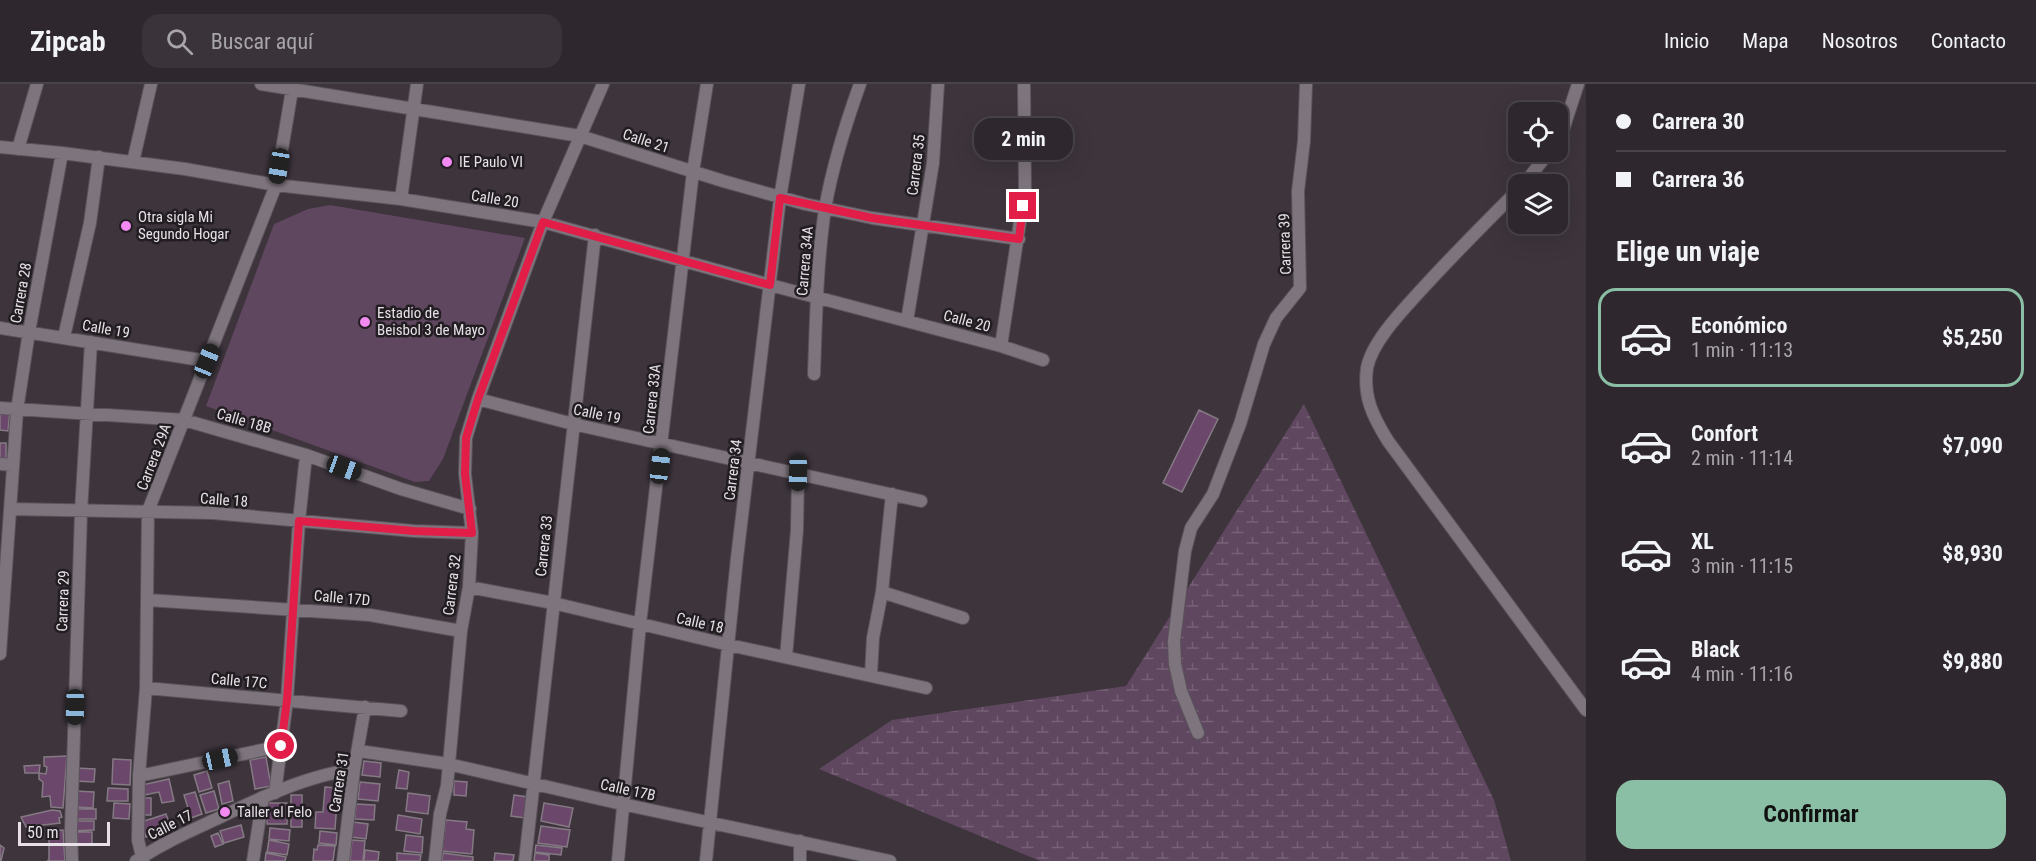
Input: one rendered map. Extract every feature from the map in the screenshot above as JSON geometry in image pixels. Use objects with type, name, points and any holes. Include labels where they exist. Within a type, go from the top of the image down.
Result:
[{"type":"street","points":[[18,149],[37,84]]},
{"type":"street","points":[[133,162],[151,84]]},
{"type":"street","name":"Calle 21","points":[[261,84],[293,86],[414,109],[580,136],[780,198],[872,218],[1019,239]]},
{"type":"street","points":[[401,199],[417,84]]},
{"type":"street","name":"Carrera 32","points":[[435,861],[440,814],[447,786],[461,631],[469,587],[472,533],[465,474],[466,438],[543,222],[603,84]]},
{"type":"street","name":"Carrera 33A","points":[[618,861],[640,624],[693,172],[707,84]]},
{"type":"street","name":"Carrera 34","points":[[706,861],[780,198],[799,84]]},
{"type":"street","name":"Carrera 34A","points":[[814,374],[816,297],[826,208],[848,118],[860,84]]},
{"type":"street","name":"Carrera 35","points":[[907,321],[933,163],[938,84]]},
{"type":"street","points":[[1001,346],[1025,189],[1024,84]]},
{"type":"street","name":"Carrera 39","points":[[1198,734],[1181,691],[1175,664],[1174,641],[1185,550],[1191,528],[1213,494],[1239,424],[1264,344],[1276,318],[1300,288],[1298,191],[1304,141],[1306,84]]},
{"type":"street","points":[[1568,115],[1578,84]]},
{"type":"street","name":"Carrera 29A","points":[[140,860],[139,776],[146,688],[148,511],[276,185],[293,86]]},
{"type":"street","name":"Calle 20","points":[[0,147],[99,157],[276,185],[401,199],[543,222],[1001,346],[1043,360]]},
{"type":"street","name":"Carrera 28","points":[[0,654],[4,534],[10,509],[17,410],[62,153]]},
{"type":"street","points":[[64,337],[90,223],[99,157]]},
{"type":"street","points":[[1532,174],[1541,162]]},
{"type":"street","points":[[1508,200],[1396,317],[1379,340],[1367,366],[1367,389],[1372,416],[1395,451],[1586,710]]},
{"type":"street","name":"Carrera 33","points":[[525,861],[595,236]]},
{"type":"street","name":"Calle 19","points":[[0,328],[207,361]]},
{"type":"street","name":"Carrera 29","points":[[72,861],[81,512],[91,342]]},
{"type":"street","name":"Calle 19","points":[[478,399],[573,424],[921,501]]},
{"type":"street","name":"Calle 18B","points":[[0,408],[184,420],[306,455],[401,489],[470,509]]},
{"type":"street","points":[[275,792],[287,700],[299,521],[306,455]]},
{"type":"street","points":[[0,464],[13,465]]},
{"type":"street","points":[[786,657],[797,530],[798,473]]},
{"type":"street","points":[[871,675],[873,638],[882,592],[892,494]]},
{"type":"street","name":"Calle 18","points":[[10,509],[213,513],[414,531],[472,533]]},
{"type":"street","name":"Calle 18","points":[[469,587],[553,603],[729,645],[926,688]]},
{"type":"street","points":[[882,592],[963,618]]},
{"type":"street","name":"Calle 17D","points":[[148,600],[369,615],[461,631]]},
{"type":"street","name":"Calle 17C","points":[[146,688],[401,711]]},
{"type":"street","name":"Carrera 31","points":[[343,861],[354,770],[365,707]]},
{"type":"street","points":[[139,776],[281,746]]},
{"type":"street","name":"Calle 17B","points":[[359,751],[448,764],[890,861]]},
{"type":"street","name":"Calle 17","points":[[140,860],[179,837],[263,797],[336,772],[354,770]]},
{"type":"street","points":[[253,861],[263,797]]},
{"type":"street","points":[[800,841],[800,861]]},
{"type":"green space","name":"Estadio de Beisbol 3 de Mayo","points":[[330,205],[525,238],[443,459],[429,481],[415,482],[206,406],[274,224],[308,209]]},
{"type":"green space","points":[[1304,404],[1494,800],[1511,861],[1040,861],[819,769],[892,720],[1126,686]]},
{"type":"building","points":[[0,410],[10,410],[8,431],[0,430]]},
{"type":"building","points":[[1199,410],[1218,419],[1182,492],[1163,483]]},
{"type":"building","points":[[0,443],[6,443],[6,458],[0,458]]},
{"type":"building","points":[[67,756],[63,808],[51,807],[50,796],[42,797],[43,782],[39,779],[39,773],[46,774],[47,767],[44,766],[44,757]]},
{"type":"building","points":[[266,757],[271,786],[255,789],[250,760]]},
{"type":"building","points":[[113,759],[131,760],[130,785],[112,784]]},
{"type":"building","points":[[364,761],[381,763],[380,777],[362,775]]},
{"type":"building","points":[[40,765],[39,773],[25,773],[24,766]]},
{"type":"building","points":[[76,768],[95,769],[94,782],[75,781]]},
{"type":"building","points":[[399,770],[409,772],[407,789],[396,788]]},
{"type":"building","points":[[207,771],[212,788],[199,792],[194,775]]},
{"type":"building","points":[[169,779],[174,801],[162,803],[159,792],[144,795],[142,785]]},
{"type":"building","points":[[229,781],[233,801],[222,804],[218,784]]},
{"type":"building","points":[[454,781],[467,782],[466,796],[454,795]]},
{"type":"building","points":[[360,782],[380,784],[378,801],[358,799]]},
{"type":"building","points":[[325,787],[338,788],[335,829],[315,828],[316,812],[323,812]]},
{"type":"building","points":[[108,788],[128,789],[128,801],[107,801]]},
{"type":"building","points":[[75,791],[94,792],[93,808],[75,807]]},
{"type":"building","points":[[214,791],[219,809],[206,813],[200,795]]},
{"type":"building","points":[[195,792],[202,814],[191,818],[184,795]]},
{"type":"building","points":[[408,793],[430,796],[428,814],[406,811]]},
{"type":"building","points":[[291,795],[302,795],[302,827],[291,827]]},
{"type":"building","points":[[514,795],[528,797],[525,818],[511,816]]},
{"type":"building","points":[[142,798],[151,798],[151,815],[142,815]]},
{"type":"building","points":[[114,803],[130,804],[129,819],[113,818]]},
{"type":"building","points":[[267,803],[287,803],[287,824],[267,824]]},
{"type":"building","points":[[544,803],[573,808],[569,827],[541,821]]},
{"type":"building","points":[[356,804],[375,805],[374,820],[355,819]]},
{"type":"building","points":[[73,809],[96,809],[96,819],[72,819]]},
{"type":"building","points":[[52,810],[60,811],[62,817],[59,818],[60,823],[26,827],[21,817]]},
{"type":"building","points":[[166,814],[171,829],[146,837],[141,822]]},
{"type":"building","points":[[398,815],[422,819],[420,834],[396,830]]},
{"type":"building","points":[[446,820],[467,822],[466,829],[474,830],[472,854],[442,851]]},
{"type":"building","points":[[73,821],[94,821],[94,830],[73,831]]},
{"type":"building","points":[[353,822],[368,824],[366,839],[352,837]]},
{"type":"building","points":[[241,825],[244,837],[224,843],[220,831]]},
{"type":"building","points":[[541,826],[570,830],[567,847],[538,843]]},
{"type":"building","points":[[270,828],[290,830],[289,841],[269,839]]},
{"type":"building","points":[[63,830],[65,861],[47,861],[49,860],[49,831]]},
{"type":"building","points":[[320,831],[337,833],[336,845],[319,843]]},
{"type":"building","points":[[72,832],[92,832],[92,845],[72,845]]},
{"type":"building","points":[[218,833],[223,844],[215,847],[211,836]]},
{"type":"building","points":[[406,835],[423,837],[422,853],[404,851]]},
{"type":"building","points":[[269,840],[289,844],[287,855],[267,852]]},
{"type":"building","points":[[352,840],[365,841],[363,861],[350,861]]},
{"type":"building","points":[[0,845],[4,848],[1,861],[0,861]]},
{"type":"building","points":[[318,845],[335,846],[333,861],[313,861],[314,849],[317,850]]},
{"type":"building","points":[[536,845],[562,848],[561,855],[535,852]]},
{"type":"building","points":[[365,850],[379,852],[378,861],[364,861]]},
{"type":"building","points":[[266,853],[286,857],[285,861],[265,861]]},
{"type":"building","points":[[397,853],[421,855],[420,861],[397,861]]},
{"type":"building","points":[[443,853],[473,857],[473,861],[442,861]]},
{"type":"building","points":[[495,853],[514,855],[513,861],[494,861]]},
{"type":"building","points":[[535,853],[549,855],[549,861],[534,861]]},
{"type":"place","name":"IE Paulo VI","points":[[447,162]]},
{"type":"place","name":"Otra sigla Mi Segundo Hogar","points":[[126,226]]},
{"type":"place","name":"Estadio de Beisbol 3 de Mayo","points":[[365,322]]},
{"type":"place","name":"Taller el Felo","points":[[225,812]]},
{"type":"route","points":[[281,746],[287,700],[299,521],[414,531],[472,533],[465,474],[466,438],[543,222],[770,285],[780,198],[872,218],[1019,239],[1023,206]]}]
